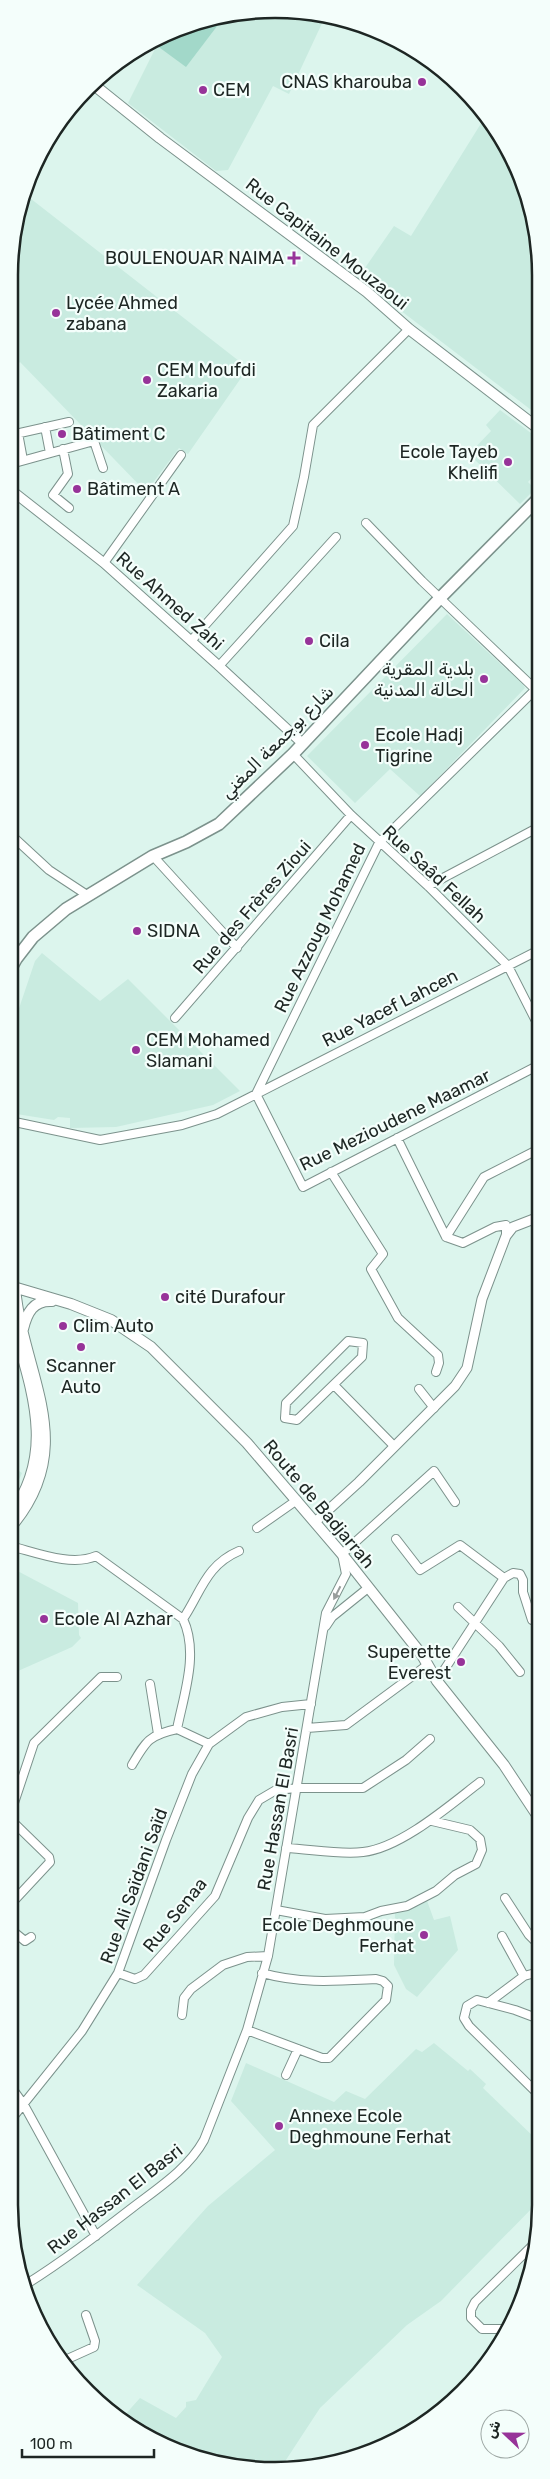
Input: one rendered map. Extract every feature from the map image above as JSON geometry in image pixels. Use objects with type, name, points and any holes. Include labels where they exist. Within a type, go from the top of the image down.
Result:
[{"type":"main road","name":"Rue Capitaine Mouzaoui","points":[[98,88],[160,138],[367,292],[409,329],[532,425]]},
{"type":"main road","name":"شارع بوجمعة المغني","points":[[18,956],[33,937],[87,895],[153,856],[219,824],[293,754],[441,596],[532,505]]},
{"type":"main road","name":"Route de Badjarrah","points":[[18,1289],[62,1301],[111,1320],[151,1347],[246,1443],[342,1554],[422,1656],[426,1666],[437,1681],[504,1765],[532,1807]]},
{"type":"main road","points":[[23,1330],[27,1315],[35,1304],[46,1300],[62,1301]]},
{"type":"main road","points":[[18,1310],[45,1415],[45,1451],[35,1488],[26,1507],[18,1518]]},
{"type":"main road","points":[[18,1343],[36,1412],[38,1431],[34,1466],[24,1493],[18,1502]]},
{"type":"street","points":[[191,641],[293,526],[313,425],[409,329]]},
{"type":"street","points":[[18,433],[68,422]]},
{"type":"street","points":[[45,427],[50,453]]},
{"type":"street","points":[[18,462],[94,441],[103,468]]},
{"type":"street","points":[[18,446],[23,460]]},
{"type":"street","points":[[63,450],[68,474],[53,495],[69,508]]},
{"type":"street","points":[[104,563],[180,455]]},
{"type":"street","name":"Rue Ahmed Zahi","points":[[18,495],[104,563],[302,743]]},
{"type":"street","points":[[366,523],[532,682]]},
{"type":"street","points":[[219,666],[336,537]]},
{"type":"street","name":"Rue Azzoug Mohamed","points":[[256,1094],[379,843],[532,692]]},
{"type":"street","name":"Rue Saâd Fellah","points":[[293,754],[379,843],[428,886],[508,966],[532,1013]]},
{"type":"street","name":"Rue des Frères Zioui","points":[[175,1018],[351,815]]},
{"type":"street","points":[[428,886],[532,831]]},
{"type":"street","points":[[18,841],[49,870],[87,895]]},
{"type":"street","points":[[153,856],[237,948]]},
{"type":"street","name":"Rue Yacef Lahcen","points":[[18,1124],[100,1140],[182,1125],[218,1114],[532,954]]},
{"type":"street","name":"Rue Mezioudene Maamar","points":[[256,1094],[303,1186],[532,1069]]},
{"type":"street","points":[[397,1138],[446,1237],[463,1243],[495,1227],[506,1225],[506,1236]]},
{"type":"street","points":[[446,1237],[484,1177],[532,1152]]},
{"type":"street","points":[[331,1172],[383,1254],[372,1269],[398,1318],[438,1354],[439,1363],[436,1372]]},
{"type":"street","points":[[315,1522],[455,1386],[467,1368],[482,1299],[506,1236],[513,1227],[532,1220]]},
{"type":"street","points":[[348,1341],[363,1343],[362,1358],[335,1386],[296,1420],[285,1418],[286,1403],[348,1341]]},
{"type":"street","points":[[335,1386],[394,1446]]},
{"type":"street","points":[[419,1389],[434,1408]]},
{"type":"street","points":[[342,1554],[434,1471],[455,1502]]},
{"type":"street","points":[[258,1528],[297,1500]]},
{"type":"street","points":[[396,1539],[420,1570],[460,1545],[504,1578]]},
{"type":"street","points":[[18,1548],[68,1559],[86,1560],[96,1556],[183,1619],[190,1633],[191,1656],[177,1729]]},
{"type":"street","points":[[183,1619],[208,1576],[223,1558],[239,1551]]},
{"type":"street","name":"Rue Hassan El Basri","points":[[29,2282],[96,2236],[179,2171],[194,2156],[210,2129],[247,2030],[268,1956],[326,1613],[346,1574],[342,1554]]},
{"type":"street","points":[[437,1681],[504,1578],[513,1573],[520,1574],[523,1580],[523,1592],[532,1620]]},
{"type":"street","name":"Rue Hassan El Basri","points":[[324,1630],[332,1617],[368,1588]]},
{"type":"street","points":[[458,1607],[475,1622],[520,1672]]},
{"type":"street","points":[[307,1728],[346,1725],[426,1666]]},
{"type":"street","points":[[18,1792],[34,1743],[101,1677],[117,1677]]},
{"type":"street","points":[[150,1684],[158,1734]]},
{"type":"street","name":"Rue Ali Saïdani Saïd","points":[[18,2111],[82,2031],[118,1974],[182,1799],[192,1774],[209,1744],[246,1717],[282,1706],[311,1704]]},
{"type":"street","points":[[132,1765],[145,1742],[158,1734],[177,1729],[209,1744]]},
{"type":"street","name":"Rue Senaa","points":[[118,1974],[135,1979],[144,1975],[215,1896],[248,1818],[259,1800],[276,1790],[296,1788],[363,1788],[400,1765],[430,1739]]},
{"type":"street","points":[[286,1848],[362,1852],[384,1846],[432,1821],[480,1782]]},
{"type":"street","points":[[276,1910],[325,1919],[365,1916],[387,1909],[407,1906],[436,1891],[455,1875],[476,1864],[482,1850],[480,1839],[470,1830],[432,1821]]},
{"type":"street","points":[[18,1828],[49,1857],[50,1862],[18,1896]]},
{"type":"street","points":[[505,1898],[532,1938]]},
{"type":"street","points":[[18,1935],[25,1941],[31,1936]]},
{"type":"street","points":[[502,1936],[524,1976]]},
{"type":"street","points":[[182,2016],[184,1998],[212,1973],[234,1960],[268,1956]]},
{"type":"street","points":[[247,2030],[322,2058],[329,2058],[338,2052],[386,2000],[388,1986],[383,1981],[376,1979],[314,1982],[286,1980],[262,1973]]},
{"type":"street","points":[[488,2003],[524,1976],[532,1974]]},
{"type":"street","points":[[532,2018],[477,2000],[467,2006],[464,2018],[468,2026],[532,2088]]},
{"type":"street","points":[[286,2075],[298,2049]]},
{"type":"street","points":[[18,2096],[96,2236]]},
{"type":"street","points":[[500,2330],[482,2329],[471,2318],[471,2310],[475,2302],[529,2249]]},
{"type":"street","points":[[69,2358],[94,2348],[94,2341],[86,2315]]},
{"type":"shaded area","name":"CEM","points":[[258,18],[292,18],[323,22],[289,94],[273,86],[228,170],[216,171],[128,103],[156,47],[176,37],[225,22]]},
{"type":"shaded area","points":[[219,23],[186,67],[157,46],[192,31]]},
{"type":"shaded area","points":[[482,122],[498,146],[513,176],[528,225],[532,258],[532,411],[358,278],[394,226],[411,236]]},
{"type":"shaded area","name":"CEM Moufdi Zakaria","points":[[29,198],[248,368],[188,454],[179,448],[146,492],[20,362],[18,364],[18,258],[22,225]]},
{"type":"shaded area","name":"Ecole Tayeb Khelifi","points":[[500,410],[532,434],[532,478],[528,482],[532,486],[532,492],[520,504],[469,454],[491,431],[486,425]]},
{"type":"shaded area","points":[[447,614],[507,670],[509,668],[520,679],[525,688],[420,796],[390,769],[355,803],[307,756]]},
{"type":"shaded area","name":"CEM Mohamed Slamani","points":[[42,953],[100,1001],[128,979],[240,1091],[213,1105],[116,1127],[70,1128],[70,1118],[58,1117],[54,1120],[18,1114],[18,1011],[35,961]]},
{"type":"shaded area","points":[[18,1470],[22,1473],[18,1482]]},
{"type":"shaded area","name":"Ecole Al Azhar","points":[[18,1571],[78,1603],[79,1635],[81,1638],[72,1647],[18,1671]]},
{"type":"shaded area","name":"Ecole Deghmoune Ferhat","points":[[426,1898],[434,1920],[450,1916],[458,1950],[417,1997],[406,1989],[394,1965],[395,1910]]},
{"type":"shaded area","points":[[434,2043],[468,2071],[470,2069],[486,2084],[483,2088],[532,2135],[532,2208],[441,2301],[407,2325],[320,2408],[285,2461],[258,2461],[208,2453],[161,2435],[126,2414],[140,2398],[176,2418],[186,2407],[186,2402],[196,2400],[222,2357],[205,2333],[137,2285],[208,2206],[275,2150],[231,2101],[246,2063],[334,2102],[346,2091],[365,2099],[416,2049],[422,2052]]},
{"type":"place","name":"CNAS kharouba","points":[[422,82]]},
{"type":"place","name":"CEM","points":[[203,90]]},
{"type":"place","name":"BOULENOUAR NAIMA","points":[[294,258]]},
{"type":"place","name":"Lycée Ahmed zabana","points":[[56,313]]},
{"type":"place","name":"CEM Moufdi Zakaria","points":[[147,380]]},
{"type":"place","name":"Bâtiment C","points":[[62,434]]},
{"type":"place","name":"Ecole Tayeb Khelifi","points":[[508,462]]},
{"type":"place","name":"Bâtiment A","points":[[77,489]]},
{"type":"place","name":"Cila","points":[[309,641]]},
{"type":"place","name":"بلدية المقرية الحالة المدنية","points":[[484,679]]},
{"type":"place","name":"Ecole Hadj Tigrine","points":[[365,745]]},
{"type":"place","name":"SIDNA","points":[[137,931]]},
{"type":"place","name":"CEM Mohamed Slamani","points":[[136,1050]]},
{"type":"place","name":"cité Durafour","points":[[165,1297]]},
{"type":"place","name":"Clim Auto","points":[[63,1326]]},
{"type":"place","name":"Scanner Auto","points":[[81,1347]]},
{"type":"place","name":"Ecole Al Azhar","points":[[44,1619]]},
{"type":"place","name":"Superette Everest","points":[[461,1662]]},
{"type":"place","name":"Ecole Deghmoune Ferhat","points":[[424,1935]]},
{"type":"place","name":"Annexe Ecole Deghmoune Ferhat","points":[[279,2126]]}]
